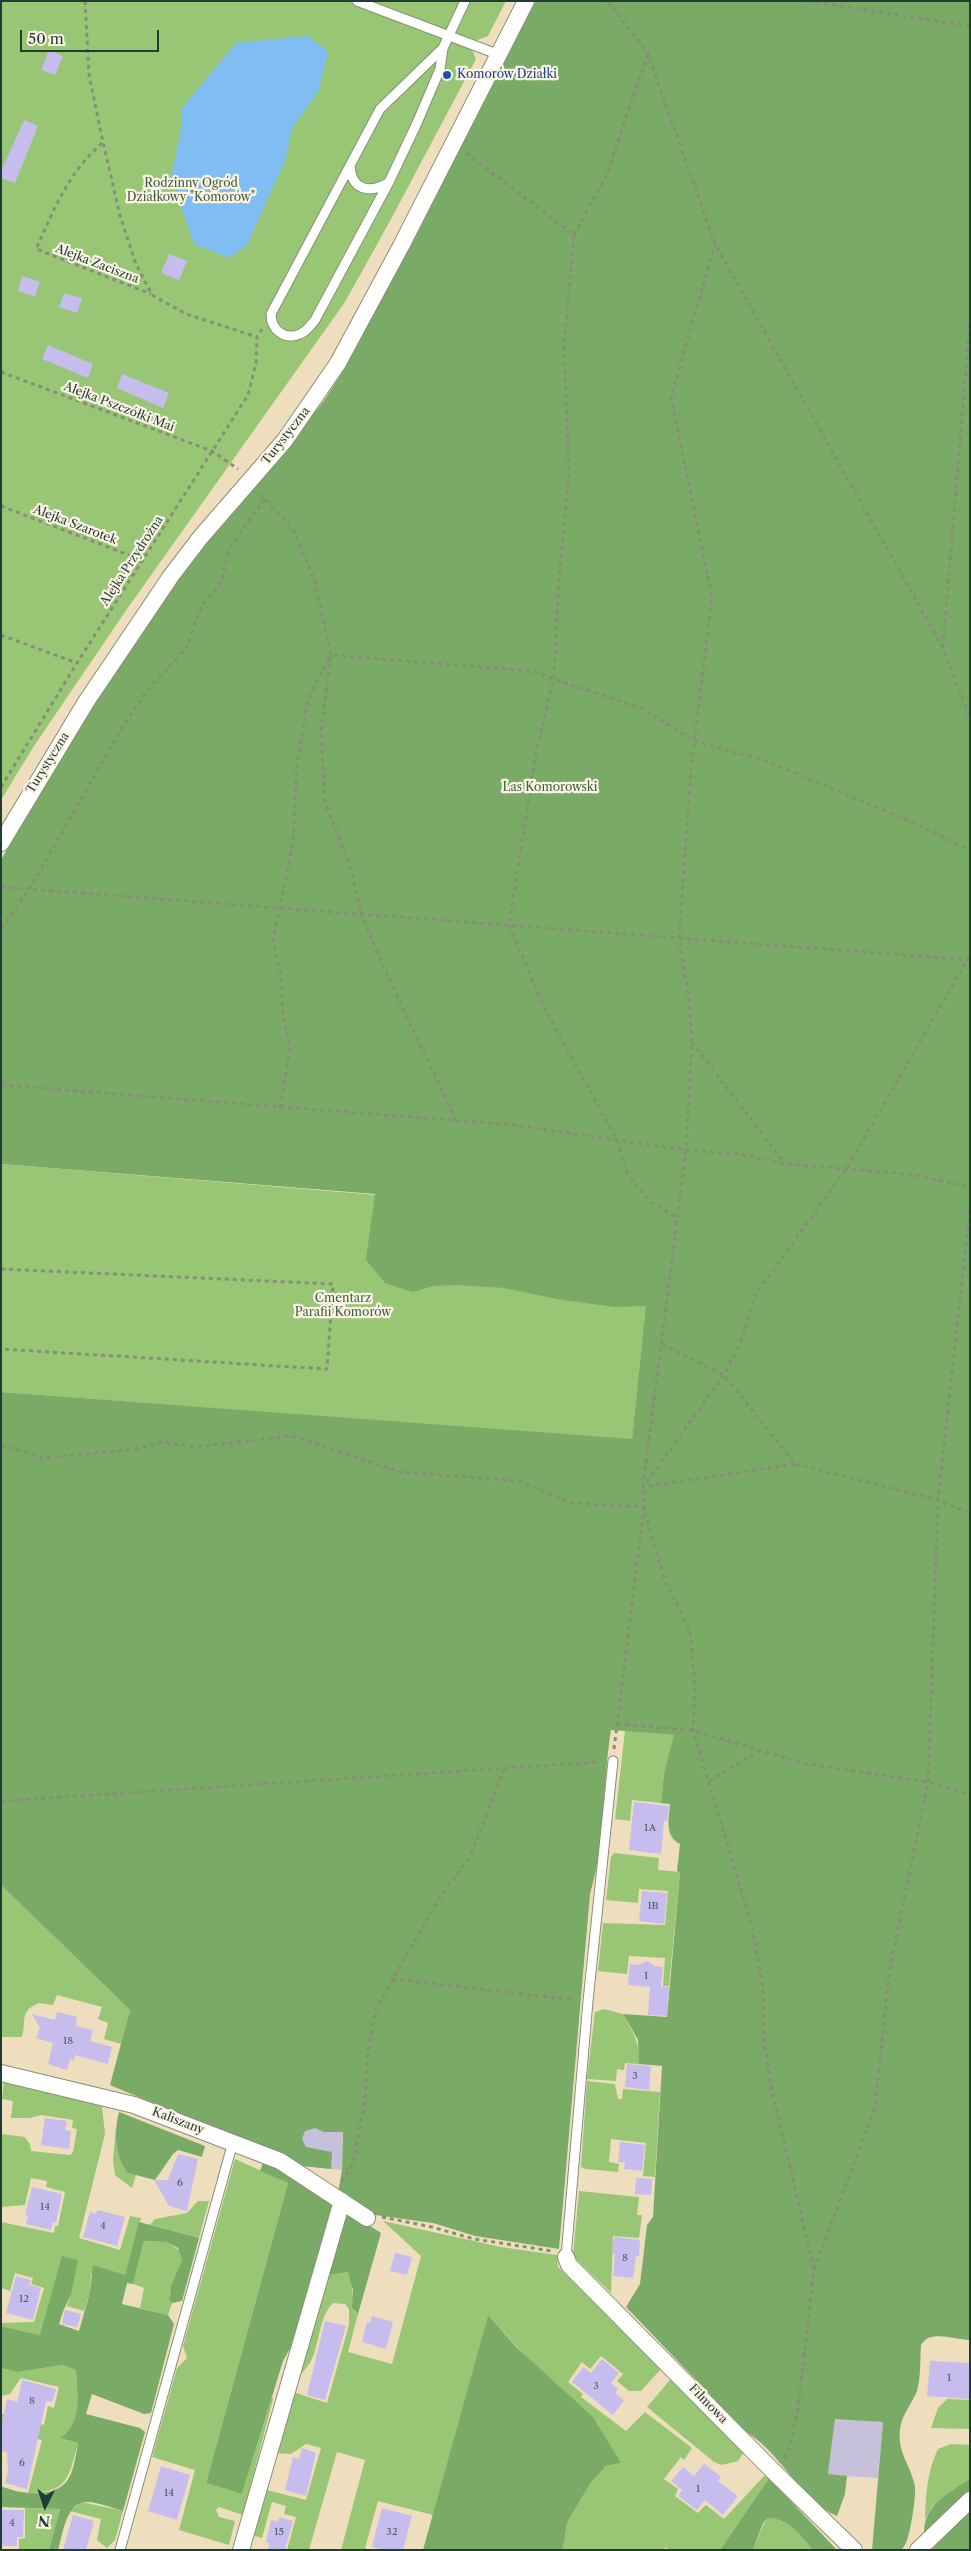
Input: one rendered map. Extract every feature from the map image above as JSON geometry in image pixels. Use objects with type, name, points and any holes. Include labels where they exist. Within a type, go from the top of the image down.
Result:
[{"type":"street","name":"Turystyczna","points":[[1,843],[86,702],[171,576],[285,440],[338,363],[454,144],[497,54],[526,1]]},
{"type":"street","name":"Kaliszany","points":[[1,2073],[134,2105],[233,2142],[280,2161],[367,2218]]},
{"type":"street","points":[[241,2550],[338,2198]]},
{"type":"street","name":"Filmowa","points":[[566,2257],[569,2265],[775,2474],[854,2550]]},
{"type":"street","points":[[918,2550],[970,2500]]},
{"type":"lane","points":[[356,1],[497,54]]},
{"type":"lane","points":[[443,48],[380,109],[271,314],[274,328],[280,333],[290,336],[300,334],[315,320],[389,182],[440,69],[443,48],[465,1]]},
{"type":"lane","points":[[350,165],[353,178],[358,185],[365,189],[379,188],[389,182]]},
{"type":"lane","points":[[566,2257],[588,2001],[613,1761]]},
{"type":"lane","points":[[120,2550],[233,2142]]},
{"type":"path","points":[[85,1],[89,75],[102,142],[120,216],[136,264],[152,295]]},
{"type":"path","points":[[608,1],[648,54],[716,244],[943,648],[970,718]]},
{"type":"path","points":[[808,1],[970,26]]},
{"type":"path","points":[[648,54],[606,176],[574,235],[564,346],[568,474],[559,579],[554,678],[537,747],[508,925],[544,1007],[617,1140],[627,1173],[651,1202],[678,1218]]},
{"type":"path","name":"Alejka Zaciszna","points":[[102,142],[67,182],[36,249],[152,295],[186,314],[257,337]]},
{"type":"path","points":[[454,144],[574,235]]},
{"type":"path","points":[[1,1801],[613,1761],[644,1507],[643,1487],[686,1150],[692,1042],[689,1000],[679,939],[691,768],[712,597],[672,397],[716,244]]},
{"type":"path","points":[[943,648],[970,319]]},
{"type":"path","name":"Alejka Przydrożna","points":[[1,787],[77,663],[248,395],[256,363],[257,337]]},
{"type":"path","name":"Alejka Pszczółki Mai","points":[[1,372],[212,451],[230,461]]},
{"type":"path","points":[[250,480],[264,500],[294,531],[315,582],[331,655],[321,732],[325,803],[352,872],[361,913],[456,1120]]},
{"type":"path","points":[[1,928],[29,890],[124,725],[145,693],[186,648],[202,606],[220,585],[229,550],[264,500]]},
{"type":"path","name":"Alejka Szarotek","points":[[1,506],[142,560]]},
{"type":"path","points":[[2,636],[77,663]]},
{"type":"path","points":[[331,655],[530,671],[554,678],[645,710],[695,741],[766,761],[912,822],[970,850]]},
{"type":"path","points":[[280,1108],[290,1048],[283,1015],[281,974],[272,940],[293,843],[297,764],[308,699],[331,655]]},
{"type":"path","points":[[1,888],[361,913],[968,960]]},
{"type":"path","points":[[643,1487],[724,1374],[743,1337],[755,1295],[847,1168],[970,955]]},
{"type":"path","points":[[692,1042],[786,1164]]},
{"type":"path","points":[[1,1085],[514,1125],[686,1150],[739,1154],[786,1164],[909,1174],[970,1187]]},
{"type":"path","points":[[775,2474],[789,2451],[798,2408],[814,2269],[875,2108],[889,1974],[928,1782],[938,1500],[970,1208]]},
{"type":"path","points":[[1,1269],[333,1284],[327,1369],[1,1349]]},
{"type":"path","points":[[662,1344],[724,1374],[795,1464]]},
{"type":"path","points":[[1,1446],[43,1458],[136,1449],[160,1442],[195,1447],[292,1436],[400,1472],[519,1481],[571,1503],[644,1507]]},
{"type":"path","points":[[643,1487],[795,1464],[938,1500],[970,1513]]},
{"type":"path","points":[[644,1507],[664,1579],[690,1631],[695,1688],[693,1730],[752,1926],[763,1988],[763,2035],[771,2086],[814,2269]]},
{"type":"path","points":[[617,1724],[693,1730],[802,1763],[928,1782],[970,1795]]},
{"type":"path","points":[[709,1781],[759,1750]]},
{"type":"path","points":[[338,2198],[353,2163],[365,2101],[368,2051],[376,2008],[442,1894],[470,1857],[505,1767]]},
{"type":"path","points":[[392,1979],[588,2001]]},
{"type":"path","points":[[367,2218],[375,2216],[389,2218],[432,2227],[474,2239],[558,2252],[566,2257]]},
{"type":"shaded area","points":[[343,2108],[342,2170],[302,2166],[287,2113]]},
{"type":"shaded area","points":[[835,2418],[883,2422],[878,2478],[828,2475]]},
{"type":"green space","name":"Rodzinny Ogród Działkowy \"Komorów\"","points":[[1,1],[506,1],[488,36],[478,40],[472,50],[476,59],[345,302],[127,609],[34,746],[1,800]]},
{"type":"green space","name":"Las Komorowski","points":[[536,1],[970,1],[970,2340],[936,2336],[925,2340],[921,2345],[920,2374],[917,2391],[900,2429],[902,2452],[913,2479],[915,2492],[908,2538],[902,2549],[899,2550],[872,2550],[883,2422],[835,2419],[828,2474],[847,2476],[845,2494],[837,2516],[813,2500],[770,2451],[746,2432],[626,2307],[640,2284],[647,2225],[653,2217],[662,2066],[639,2064],[638,2040],[623,2014],[667,2017],[680,1873],[677,1871],[680,1844],[675,1841],[670,1832],[670,1804],[661,1803],[664,1773],[674,1735],[611,1730],[599,1854],[590,1894],[559,2249],[475,2236],[433,2223],[368,2214],[338,2193],[342,2170],[343,2132],[324,2132],[315,2128],[305,2131],[302,2139],[306,2147],[332,2152],[331,2169],[302,2166],[110,2085],[130,2010],[1,1885],[1,1392],[632,1439],[646,1306],[615,1307],[562,1300],[504,1288],[458,1285],[433,1286],[413,1292],[385,1283],[366,1260],[375,1194],[1,1164],[1,860],[43,784],[114,673],[198,550],[234,511],[323,402],[345,368],[505,55]]},
{"type":"green space","name":"Cmentarz Parafii Komorów","points":[[1,1164],[656,1218],[632,1440],[1,1392]]},
{"type":"green space","points":[[625,1731],[675,1735],[664,1773],[661,1803],[632,1800],[630,1821],[615,1819]]},
{"type":"green space","points":[[614,1853],[659,1858],[658,1870],[680,1872],[669,1986],[663,1986],[665,1958],[629,1956],[627,1974],[598,1971],[603,1923],[665,1925],[668,1891],[639,1889],[638,1903],[606,1900],[611,1857]]},
{"type":"green space","points":[[1,1885],[130,2010],[121,2044],[104,2039],[108,2023],[98,2019],[102,2007],[57,1995],[53,2005],[39,2003],[28,2010],[24,2017],[22,2037],[1,2037]]},
{"type":"green space","points":[[604,2009],[623,2014],[635,2038],[638,2049],[639,2064],[625,2063],[624,2070],[617,2069],[616,2081],[587,2079],[595,2012]]},
{"type":"green space","points":[[4,2079],[12,2084],[102,2106],[105,2134],[79,2238],[120,2250],[130,2216],[141,2218],[125,2275],[91,2275],[90,2292],[84,2311],[67,2306],[71,2295],[40,2335],[1,2326],[1,2323],[34,2322],[44,2288],[31,2284],[33,2278],[15,2273],[10,2291],[1,2288],[1,2222],[54,2233],[55,2226],[58,2226],[65,2192],[46,2187],[47,2181],[31,2178],[25,2205],[1,2207],[1,2134],[25,2137],[30,2144],[31,2151],[70,2155],[73,2152],[77,2129],[72,2128],[73,2120],[41,2115],[30,2118],[11,2118],[13,2101],[2,2099]]},
{"type":"green space","points":[[587,2081],[615,2084],[618,2099],[622,2099],[623,2089],[660,2092],[655,2177],[643,2176],[646,2143],[611,2139],[609,2162],[619,2164],[618,2172],[581,2167]]},
{"type":"green space","points":[[119,2112],[205,2146],[202,2157],[178,2150],[173,2154],[155,2180],[128,2173],[120,2160],[118,2152],[116,2127]]},
{"type":"green space","points":[[116,2126],[121,2162],[129,2172],[136,2175],[132,2188],[115,2175],[113,2160]]},
{"type":"green space","points":[[235,2159],[288,2183],[206,2483],[242,2494],[272,2397],[243,2515],[219,2507],[216,2510],[219,2517],[235,2521],[229,2545],[179,2530],[195,2470],[152,2457],[177,2368],[187,2358],[183,2346]]},
{"type":"green space","points":[[264,2160],[336,2203],[297,2336],[283,2361],[242,2494],[206,2483],[288,2183],[260,2171]]},
{"type":"green space","points":[[579,2191],[639,2197],[637,2215],[642,2215],[639,2238],[613,2236],[611,2293],[573,2256]]},
{"type":"green space","points":[[198,2201],[209,2201],[199,2238],[150,2225],[155,2219],[187,2213]]},
{"type":"green space","points":[[343,2209],[381,2233],[358,2314],[352,2308],[353,2290],[348,2272],[324,2276]]},
{"type":"green space","points":[[383,2221],[501,2247],[557,2255],[558,2267],[661,2369],[641,2391],[629,2391],[617,2381],[623,2374],[601,2356],[590,2369],[582,2362],[568,2382],[583,2394],[581,2397],[626,2431],[645,2412],[692,2448],[684,2460],[681,2457],[664,2479],[678,2489],[675,2496],[698,2513],[706,2505],[724,2519],[764,2476],[769,2478],[720,2550],[668,2550],[666,2547],[664,2550],[563,2550],[567,2523],[590,2484],[606,2466],[621,2463],[488,2315],[433,2515],[378,2501],[365,2548],[369,2550],[341,2550],[365,2460],[337,2452],[309,2550],[287,2550],[296,2517],[284,2514],[286,2506],[272,2502],[262,2538],[254,2536],[267,2490],[306,2500],[321,2448],[306,2444],[291,2454],[276,2453],[293,2392],[327,2403],[349,2325],[349,2309],[345,2304],[333,2303],[324,2316],[311,2361],[301,2374],[299,2380],[297,2379],[324,2276],[348,2272],[351,2276],[354,2311],[358,2314],[348,2352],[392,2364],[421,2256]]},
{"type":"green space","points":[[139,2222],[199,2238],[182,2301],[172,2303],[169,2299],[171,2287],[182,2259],[178,2248],[167,2242],[144,2241],[133,2284],[127,2283],[122,2304],[168,2315],[174,2324],[151,2413],[144,2414],[92,2394],[86,2414],[140,2428],[145,2432],[123,2511],[89,2502],[75,2506],[67,2519],[58,2550],[49,2550],[60,2509],[1,2507],[1,2486],[26,2493],[45,2493],[61,2487],[67,2481],[73,2468],[78,2443],[61,2438],[73,2424],[76,2416],[76,2370],[63,2365],[17,2372],[1,2368],[1,2326],[40,2335],[62,2256],[78,2260],[71,2295],[59,2324],[79,2331],[90,2292],[93,2265],[125,2275]]},
{"type":"green space","points":[[144,2241],[168,2242],[181,2252],[182,2259],[169,2295],[172,2303],[168,2315],[140,2308],[144,2288],[133,2284]]},
{"type":"green space","points":[[488,2315],[517,2348],[593,2417],[621,2463],[606,2466],[590,2484],[567,2523],[563,2550],[423,2550]]},
{"type":"green space","points":[[63,2365],[76,2370],[78,2398],[76,2416],[69,2431],[62,2438],[78,2443],[75,2455],[69,2473],[59,2486],[52,2490],[28,2493],[42,2440],[1,2430],[1,2411],[2,2414],[44,2425],[48,2406],[54,2408],[59,2387],[21,2378],[10,2394],[1,2396],[1,2368],[17,2372]]},
{"type":"green space","points":[[670,2380],[675,2381],[744,2452],[738,2461],[722,2465],[714,2462],[647,2407]]},
{"type":"green space","points":[[947,2399],[970,2400],[970,2429],[931,2428],[938,2408]]},
{"type":"green space","points":[[951,2444],[970,2445],[970,2479],[932,2507],[925,2519],[931,2466],[938,2449]]},
{"type":"green space","points":[[769,2478],[837,2550],[813,2550],[788,2525],[782,2521],[768,2518],[763,2523],[753,2550],[720,2550]]},
{"type":"green space","points":[[970,2479],[970,2490],[924,2533],[928,2514],[933,2507],[946,2495]]},
{"type":"green space","points":[[82,2502],[123,2511],[115,2540],[107,2548],[97,2540],[101,2519],[70,2511]]},
{"type":"green space","points":[[25,2508],[60,2509],[49,2550],[1,2550],[19,2549],[19,2539],[25,2538]]},
{"type":"green space","points":[[970,2511],[970,2550],[931,2550]]},
{"type":"green space","points":[[768,2518],[782,2521],[788,2525],[813,2550],[753,2550]]},
{"type":"water","points":[[308,36],[328,52],[318,92],[292,128],[285,161],[247,245],[229,258],[194,244],[171,177],[182,124],[182,108],[236,43]]},
{"type":"building","points":[[49,50],[63,56],[55,75],[41,70]]},
{"type":"building","points":[[24,120],[38,126],[15,183],[1,178],[1,171]]},
{"type":"building","points":[[169,254],[187,261],[179,280],[161,273]]},
{"type":"building","points":[[22,276],[40,282],[35,297],[18,291]]},
{"type":"building","points":[[64,293],[82,298],[77,313],[59,307]]},
{"type":"building","points":[[48,345],[93,364],[88,378],[42,359]]},
{"type":"building","points":[[122,374],[169,393],[163,408],[117,388]]},
{"type":"building","points":[[634,1802],[669,1806],[667,1821],[664,1821],[661,1854],[629,1850]]},
{"type":"building","points":[[642,1891],[667,1893],[664,1924],[639,1921]]},
{"type":"building","points":[[648,1961],[654,1966],[663,1967],[661,1986],[669,1987],[667,2016],[648,2015],[650,1987],[628,1985],[630,1964],[638,1965]]},
{"type":"building","points":[[57,2012],[77,2017],[76,2026],[93,2030],[90,2041],[112,2047],[108,2064],[75,2055],[74,2060],[70,2059],[67,2070],[48,2064],[53,2043],[36,2038],[40,2028],[32,2014],[55,2020]]},
{"type":"building","points":[[627,2064],[651,2066],[649,2090],[625,2087]]},
{"type":"building","points":[[45,2118],[67,2121],[65,2130],[71,2131],[69,2149],[41,2145]]},
{"type":"building","points":[[620,2142],[645,2145],[642,2171],[624,2169],[625,2162],[618,2162]]},
{"type":"building","points":[[178,2154],[198,2159],[187,2211],[169,2206],[154,2180],[168,2180]]},
{"type":"building","points":[[636,2178],[652,2179],[651,2195],[635,2194]]},
{"type":"building","points":[[32,2187],[62,2194],[56,2223],[53,2222],[51,2230],[26,2224],[28,2216],[25,2215]]},
{"type":"building","points":[[97,2210],[125,2217],[117,2246],[83,2237],[90,2212],[96,2214]]},
{"type":"building","points":[[614,2237],[640,2240],[639,2256],[636,2256],[633,2278],[613,2276],[615,2254],[612,2254]]},
{"type":"building","points":[[395,2253],[412,2257],[407,2275],[390,2271]]},
{"type":"building","points":[[16,2276],[31,2280],[29,2285],[41,2288],[33,2320],[6,2313]]},
{"type":"building","points":[[65,2310],[81,2314],[77,2327],[62,2324]]},
{"type":"building","points":[[372,2316],[393,2322],[386,2349],[362,2342],[367,2322],[370,2323]]},
{"type":"building","points":[[325,2321],[346,2326],[325,2400],[307,2395]]},
{"type":"building","points":[[602,2359],[619,2373],[611,2383],[618,2389],[615,2393],[624,2400],[613,2415],[572,2382],[583,2367],[591,2373]]},
{"type":"building","points":[[930,2361],[970,2363],[970,2399],[927,2396]]},
{"type":"building","points":[[22,2380],[56,2389],[52,2402],[46,2401],[27,2489],[5,2483],[8,2471],[7,2452],[1,2451],[1,2426],[7,2399],[17,2402]]},
{"type":"building","points":[[302,2448],[316,2453],[306,2496],[285,2490],[293,2457],[299,2459]]},
{"type":"building","points":[[704,2464],[721,2477],[718,2481],[738,2496],[723,2515],[705,2500],[697,2510],[678,2496],[682,2490],[671,2481],[683,2467],[694,2476]]},
{"type":"building","points":[[161,2466],[190,2475],[177,2520],[148,2511]]},
{"type":"building","points":[[382,2508],[412,2516],[403,2550],[384,2550],[372,2547]]},
{"type":"building","points":[[1,2510],[24,2510],[23,2537],[17,2537],[17,2546],[1,2546]]},
{"type":"building","points":[[73,2515],[94,2521],[86,2550],[63,2550]]},
{"type":"building","points":[[279,2517],[293,2521],[285,2550],[268,2550],[269,2543],[266,2542],[271,2520],[278,2522]]},
{"type":"place","name":"Komorów Działki","points":[[447,75]]}]
